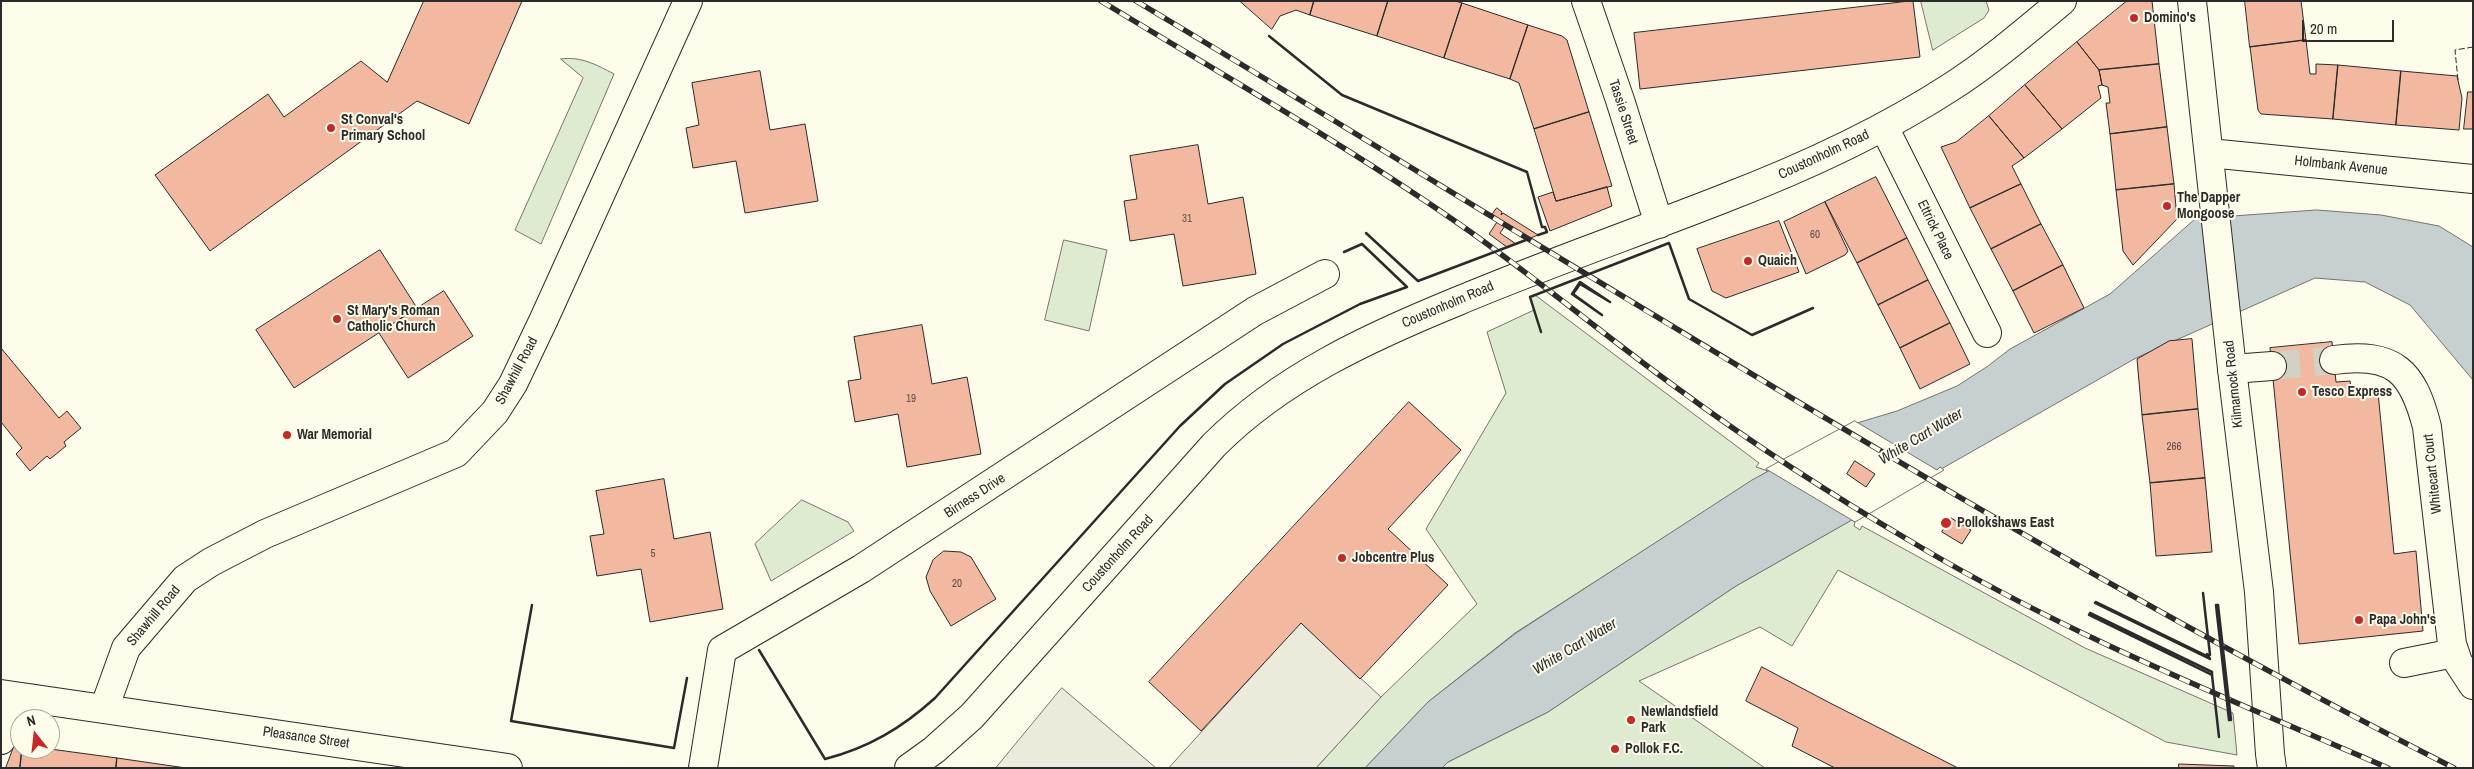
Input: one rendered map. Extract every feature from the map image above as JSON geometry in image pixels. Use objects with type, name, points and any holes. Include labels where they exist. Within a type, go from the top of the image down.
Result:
[{"type":"street","name":"Shawhill Road","points":[[104,709],[126,648],[185,579],[211,562],[265,534],[456,453],[495,412],[513,384],[544,319],[688,1]]},
{"type":"street","name":"Tassie Street","points":[[1586,1],[1620,100],[1659,224]]},
{"type":"street","name":"Coustonholm Road","points":[[909,768],[955,733],[995,692],[1214,445],[1272,395],[1327,362],[1387,331],[1497,285],[1768,181],[1884,127],[1982,66],[2062,1]]},
{"type":"street","name":"Kilmarnock Road","points":[[2192,1],[2231,360],[2259,592],[2272,768]]},
{"type":"street","name":"Ettrick Place","points":[[1884,127],[1986,334]]},
{"type":"street","name":"Holmbank Avenue","points":[[2209,154],[2473,179]]},
{"type":"street","name":"Birness Drive","points":[[703,768],[722,650],[861,569],[1255,310],[1325,274]]},
{"type":"street","name":"Whitecart Court","points":[[2334,360],[2359,357],[2382,361],[2404,373],[2418,397],[2427,427],[2454,653],[2473,685]]},
{"type":"street","points":[[2231,360],[2272,366]]},
{"type":"street","points":[[2404,663],[2454,653]]},
{"type":"street","name":"Pleasance Street","points":[[10,695],[104,709],[372,758],[508,768]]},
{"type":"street","points":[[1,740],[10,695]]},
{"type":"green space","points":[[1921,1],[1986,1],[1989,10],[1984,18],[1933,50]]},
{"type":"green space","points":[[561,59],[582,60],[614,74],[541,244],[515,230],[583,78]]},
{"type":"green space","points":[[1064,240],[1107,250],[1089,331],[1045,320]]},
{"type":"green space","points":[[1535,295],[1759,463],[1756,467],[1768,471],[1515,633],[1428,702],[1365,768],[1316,768],[1381,697],[1477,604],[1426,529],[1506,393],[1487,332],[1534,310],[1530,297]]},
{"type":"green space","points":[[802,500],[848,522],[854,531],[771,581],[755,544]]},
{"type":"green space","points":[[1852,520],[1855,522],[1854,526],[1860,530],[1862,526],[2085,648],[2233,713],[2237,755],[2166,742],[1838,570],[1792,646],[1760,627],[1639,681],[1765,768],[1442,768],[1448,762],[1548,712],[1736,586]]},
{"type":"shaded area","points":[[1301,623],[1381,697],[1316,768],[1169,768]]},
{"type":"shaded area","points":[[1062,688],[1156,768],[996,768]]},
{"type":"water","name":"White Cart Water","points":[[2317,210],[2381,215],[2439,226],[2473,247],[2473,380],[2410,305],[2365,282],[2315,278],[2136,358],[1736,586],[1548,712],[1448,762],[1442,768],[1365,768],[1428,702],[1516,633],[1752,480],[1857,423],[1897,411],[1957,386],[2010,349],[2110,294],[2195,219]]},
{"type":"pier","points":[[1855,421],[1937,470],[1940,467],[1944,470],[1855,522],[1766,469]]},
{"type":"building","points":[[424,1],[522,1],[469,124],[417,101],[210,251],[155,175],[268,94],[284,117],[361,61],[387,82]]},
{"type":"building","points":[[1240,1],[1314,1],[1310,15],[1296,10],[1280,16],[1272,29]]},
{"type":"building","points":[[1314,1],[1388,1],[1377,36],[1310,15]]},
{"type":"building","points":[[1388,1],[1455,1],[1462,3],[1444,58],[1377,36]]},
{"type":"building","points":[[1913,1],[1920,57],[1640,89],[1634,33]]},
{"type":"building","points":[[2127,1],[2152,1],[2159,64],[2099,70],[2077,42]]},
{"type":"building","points":[[2245,1],[2301,1],[2306,40],[2250,47]]},
{"type":"building","points":[[1462,3],[1528,25],[1510,79],[1444,58]]},
{"type":"building","points":[[1528,25],[1562,36],[1567,40],[1589,112],[1534,129],[1519,83],[1510,79]]},
{"type":"building","points":[[2306,40],[2310,74],[2316,74],[2316,64],[2338,65],[2333,119],[2261,114],[2258,110],[2250,47]]},
{"type":"building","points":[[2077,42],[2099,70],[2102,85],[2098,86],[2101,98],[2062,129],[2025,85]]},
{"type":"building","points":[[2159,64],[2167,127],[2110,134],[2106,103],[2110,103],[2108,87],[2102,85],[2099,70]]},
{"type":"building","points":[[2338,65],[2401,71],[2396,125],[2333,119]]},
{"type":"building","points":[[760,71],[770,130],[805,124],[818,201],[745,213],[736,161],[693,168],[686,128],[699,125],[692,83]]},
{"type":"building","points":[[2401,71],[2457,76],[2462,98],[2459,130],[2396,125]]},
{"type":"building","points":[[2025,85],[2062,129],[2024,158],[1989,116]]},
{"type":"building","points":[[2468,92],[2473,92],[2473,129],[2464,129]]},
{"type":"building","points":[[1589,112],[1612,186],[1556,201],[1534,129]]},
{"type":"building","points":[[1989,116],[2024,158],[2012,166],[2021,184],[1970,208],[1941,147],[1956,142]]},
{"type":"building","points":[[2167,127],[2174,184],[2116,190],[2110,134]]},
{"type":"building","points":[[1198,145],[1208,204],[1243,197],[1256,274],[1183,286],[1174,234],[1130,241],[1124,201],[1137,199],[1130,156]]},
{"type":"building","points":[[1876,177],[1907,238],[1857,263],[1825,202]]},
{"type":"building","points":[[2021,184],[2041,224],[1991,249],[1970,208]]},
{"type":"building","points":[[2174,184],[2177,219],[2133,265],[2123,251],[2116,190]]},
{"type":"building","points":[[1607,187],[1612,206],[1550,231],[1538,197],[1553,192],[1556,201]]},
{"type":"building","points":[[1825,202],[1848,251],[1845,255],[1806,274],[1784,222]]},
{"type":"building","points":[[1497,208],[1502,212],[1501,215],[1503,213],[1538,235],[1526,240],[1505,226],[1500,233],[1516,244],[1507,247],[1489,234],[1499,219],[1492,215]]},
{"type":"building","name":"Quaich","points":[[1779,221],[1799,272],[1726,298],[1712,291],[1697,249]]},
{"type":"building","points":[[2041,224],[2063,265],[2013,291],[1991,249]]},
{"type":"building","points":[[1907,238],[1928,280],[1878,305],[1857,263]]},
{"type":"building","name":"St Mary's Roman Catholic Church","points":[[380,250],[417,308],[294,388],[256,330]]},
{"type":"building","points":[[2063,265],[2084,308],[2034,333],[2013,291]]},
{"type":"building","points":[[1928,280],[1950,323],[1900,348],[1878,305]]},
{"type":"building","points":[[444,291],[473,336],[408,378],[379,333]]},
{"type":"building","points":[[1950,323],[1970,364],[1920,389],[1900,348]]},
{"type":"building","points":[[922,325],[932,384],[967,377],[981,454],[907,467],[898,414],[855,422],[848,381],[861,379],[854,337]]},
{"type":"building","points":[[2192,339],[2198,409],[2142,415],[2137,359],[2169,341]]},
{"type":"building","points":[[2332,342],[2336,382],[2350,381],[2352,395],[2378,393],[2394,554],[2416,551],[2423,631],[2299,644],[2270,348]]},
{"type":"building","points":[[1,348],[59,418],[67,411],[81,428],[64,442],[66,446],[50,459],[47,456],[30,471],[16,454],[22,448],[1,422]]},
{"type":"building","name":"Jobcentre Plus","points":[[1409,402],[1461,450],[1388,529],[1448,585],[1360,679],[1301,623],[1201,731],[1149,682]]},
{"type":"building","points":[[2198,409],[2205,478],[2150,483],[2142,415]]},
{"type":"building","points":[[1855,461],[1875,474],[1866,487],[1847,474]]},
{"type":"building","points":[[2205,478],[2212,552],[2156,556],[2150,483]]},
{"type":"building","points":[[664,479],[674,539],[710,532],[723,609],[650,622],[641,569],[597,576],[590,536],[604,534],[596,491]]},
{"type":"building","points":[[1951,518],[1971,530],[1962,544],[1942,532]]},
{"type":"building","points":[[944,551],[961,552],[971,557],[996,599],[951,626],[930,591],[926,577],[933,560]]},
{"type":"building","points":[[1762,667],[1958,768],[1835,768],[1792,746],[1798,728],[1746,701]]},
{"type":"building","points":[[60,750],[117,758],[116,768],[20,768],[21,759],[60,759]]},
{"type":"building","points":[[10,757],[10,759],[21,759],[20,768],[6,768]]},
{"type":"building","points":[[117,758],[186,768],[116,768]]},
{"type":"building","points":[[2179,764],[2234,766],[2234,768],[2179,768]]},
{"type":"tunnel","points":[[2272,366],[2334,360]]},
{"type":"railway","points":[[1101,1],[1289,114],[1427,202],[1498,252],[1651,369],[1735,430],[1886,527],[2031,608],[2208,691],[2388,768]]},
{"type":"railway","points":[[1136,1],[1625,298],[1952,493],[2118,588],[2285,680],[2454,768]]},
{"type":"fence","points":[[2458,80],[2455,50],[2473,47]]},
{"type":"wall","points":[[1269,36],[1342,95],[1527,172],[1542,227],[1545,227],[1547,232],[1538,235]]},
{"type":"wall","points":[[1366,233],[1418,281],[1526,240]]},
{"type":"wall","points":[[1541,332],[1530,297],[1669,243],[1689,299],[1752,335],[1813,308]]},
{"type":"wall","points":[[759,650],[825,759],[870,743],[897,728],[935,698],[1180,426],[1225,384],[1283,344],[1360,304],[1407,287],[1362,244],[1344,252]]},
{"type":"wall","points":[[1580,282],[1610,302],[1580,284],[1573,294],[1602,315],[1572,294],[1580,282]]},
{"type":"wall","points":[[2203,593],[2210,655]]},
{"type":"wall","points":[[2096,602],[2207,656],[2207,654],[2210,659],[2096,602]]},
{"type":"wall","points":[[532,605],[511,721],[674,748],[687,678]]},
{"type":"wall","points":[[2216,605],[2218,605],[2231,720],[2229,720],[2216,605]]},
{"type":"wall","points":[[2090,613],[2212,672],[2212,675],[2089,615],[2090,613]]},
{"type":"wall","points":[[2212,675],[2219,737]]},
{"type":"place","name":"Domino's","points":[[2134,18]]},
{"type":"place","name":"St Conval's Primary School","points":[[331,128]]},
{"type":"place","name":"The Dapper Mongoose","points":[[2167,206]]},
{"type":"place","name":"Quaich","points":[[1748,261]]},
{"type":"place","name":"St Mary's Roman Catholic Church","points":[[337,319]]},
{"type":"place","name":"Tesco Express","points":[[2302,392]]},
{"type":"place","name":"War Memorial","points":[[287,435]]},
{"type":"place","name":"Pollokshaws East","points":[[1946,523]]},
{"type":"place","name":"Jobcentre Plus","points":[[1342,558]]},
{"type":"place","name":"Papa John's","points":[[2359,620]]},
{"type":"place","name":"Newlandsfield Park","points":[[1631,720]]},
{"type":"place","name":"Pollok F.C.","points":[[1615,749]]}]
